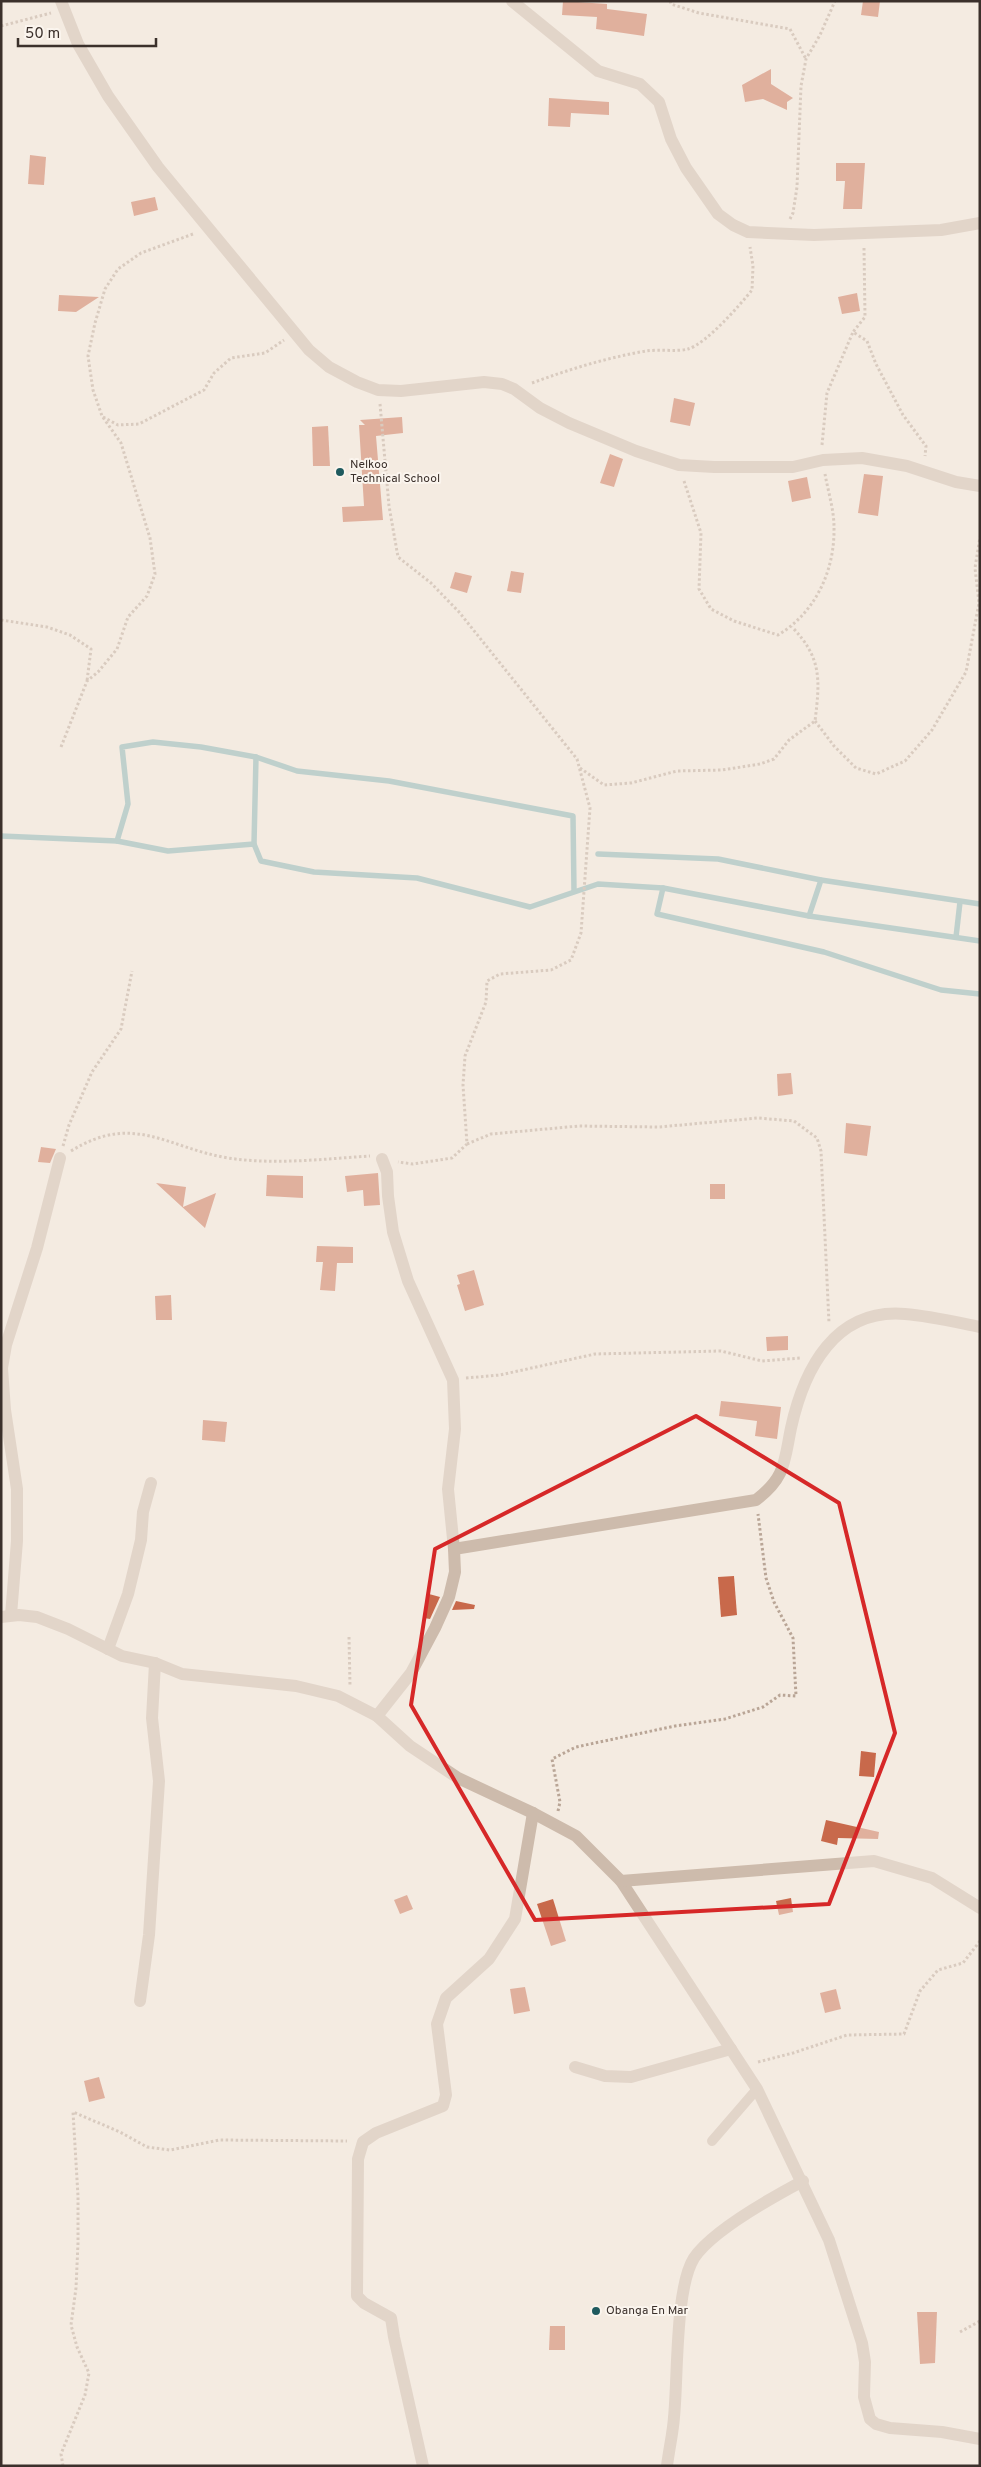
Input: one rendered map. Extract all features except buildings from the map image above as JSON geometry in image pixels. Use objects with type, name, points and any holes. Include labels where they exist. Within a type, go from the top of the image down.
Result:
[{"type":"street","points":[[512,1],[598,72],[640,84],[659,102],[671,139],[703,195],[718,214],[748,232],[780,234],[941,230],[980,223]]},
{"type":"street","points":[[63,5],[78,44],[108,96],[158,167],[294,333],[329,367],[357,382],[378,390],[401,391],[484,382],[502,384],[514,389],[540,408],[569,423],[636,451],[679,465],[714,468],[793,467],[823,460],[862,458],[907,466],[980,486]]},
{"type":"street","points":[[60,1158],[34,1256],[6,1345],[2,1368],[5,1410],[17,1490],[17,1540],[6,1616],[37,1617],[68,1629],[122,1656],[155,1663],[182,1674],[296,1686],[349,1701],[378,1716],[410,1746],[458,1778],[533,1813],[576,1836],[621,1881],[757,2089],[803,2181],[829,2240],[862,2343],[865,2362],[864,2397],[870,2419],[876,2424],[890,2428],[942,2432],[980,2439]]},
{"type":"street","points":[[378,1716],[411,1672],[449,1597],[455,1572],[448,1489],[455,1429],[453,1380],[408,1281],[393,1232],[387,1172],[382,1159]]},
{"type":"street","points":[[454,1549],[756,1500],[779,1478],[802,1388],[818,1356],[838,1333],[857,1322],[884,1314],[904,1314],[980,1328]]},
{"type":"street","points":[[108,1649],[128,1594],[141,1540],[143,1512],[151,1483]]},
{"type":"street","points":[[140,2001],[149,1935],[159,1781],[152,1718],[155,1663]]},
{"type":"street","points":[[424,2466],[394,2337],[392,2318],[364,2303],[357,2296],[358,2159],[363,2142],[376,2133],[443,2106],[446,2095],[437,2024],[446,1998],[489,1958],[515,1919],[533,1813]]},
{"type":"street","points":[[621,1881],[874,1861],[932,1878],[980,1908]]},
{"type":"street","points":[[575,2067],[605,2076],[632,2077],[731,2049]]},
{"type":"street","points":[[667,2466],[674,2418],[681,2305],[686,2275],[694,2258],[707,2244],[763,2203],[803,2181]]},
{"type":"lane","points":[[712,2141],[757,2089]]},
{"type":"path","points":[[670,1],[671,4],[699,13],[790,28],[806,59]]},
{"type":"path","points":[[780,234],[794,213],[799,156],[801,86],[806,59],[820,35],[835,1]]},
{"type":"path","points":[[1,26],[63,5]]},
{"type":"path","points":[[87,681],[98,672],[117,649],[128,617],[147,596],[155,574],[150,538],[121,443],[102,416],[92,390],[88,356],[105,289],[118,269],[141,253],[208,229]]},
{"type":"path","points":[[514,389],[578,366],[619,356],[660,349],[688,349],[718,328],[752,290],[753,266],[748,232]]},
{"type":"path","points":[[679,465],[701,533],[699,590],[711,609],[734,621],[778,635],[792,626],[813,602],[822,587],[831,560],[834,527],[822,448],[827,393],[853,332],[864,317],[863,233]]},
{"type":"path","points":[[853,332],[867,341],[876,364],[903,414],[926,446],[924,472]]},
{"type":"path","points":[[102,416],[118,425],[139,424],[204,390],[214,373],[231,358],[265,353],[294,333]]},
{"type":"path","points":[[378,390],[389,506],[398,557],[431,583],[459,612],[577,759],[590,808],[581,933],[570,960],[551,970],[500,974],[487,981],[486,1002],[464,1056],[467,1144]]},
{"type":"path","points":[[792,626],[808,643],[815,661],[820,685],[815,721],[834,746],[856,768],[876,774],[905,761],[932,730],[966,672],[979,603],[975,568],[980,537]]},
{"type":"path","points":[[1,620],[47,627],[62,632],[90,649],[87,681],[62,747]]},
{"type":"path","points":[[579,768],[604,785],[631,783],[677,771],[722,770],[760,764],[774,760],[789,740],[815,721]]},
{"type":"path","points":[[60,1158],[69,1125],[92,1072],[121,1029],[132,971]]},
{"type":"path","points":[[60,1158],[79,1146],[122,1132],[170,1140],[228,1158],[294,1162],[369,1156],[413,1164],[452,1158],[467,1144],[491,1134],[579,1126],[659,1127],[758,1118],[794,1121],[817,1138],[821,1151],[830,1342]]},
{"type":"path","points":[[453,1380],[500,1375],[595,1354],[721,1351],[762,1361],[818,1356]]},
{"type":"path","points":[[555,1824],[560,1802],[552,1759],[576,1747],[675,1726],[725,1719],[763,1707],[780,1695],[796,1696],[793,1638],[774,1602],[766,1578],[756,1500]]},
{"type":"path","points":[[349,1637],[351,1678],[349,1701]]},
{"type":"path","points":[[742,2066],[793,2054],[847,2035],[904,2034],[920,1991],[938,1970],[963,1963],[980,1941]]},
{"type":"path","points":[[63,2466],[61,2454],[85,2395],[89,2374],[77,2347],[71,2325],[76,2288],[78,2243],[78,2196],[73,2112],[120,2132],[147,2147],[170,2150],[219,2140],[363,2142]]},
{"type":"path","points":[[960,2332],[980,2321]]},
{"type":"highlighted area","points":[[696,1416],[839,1503],[895,1733],[829,1904],[535,1920],[411,1705],[435,1549]]},
{"type":"waterway","points":[[1,836],[117,841],[128,804],[122,747],[153,742],[201,747],[256,757],[297,771],[389,781],[573,816],[574,891]]},
{"type":"waterway","points":[[117,841],[168,851],[254,844],[256,757]]},
{"type":"waterway","points":[[254,844],[261,861],[314,872],[417,878],[530,907],[598,884],[663,888],[809,916],[980,941]]},
{"type":"waterway","points":[[598,854],[718,859],[821,880],[980,904]]},
{"type":"waterway","points":[[809,916],[821,880]]},
{"type":"waterway","points":[[663,888],[657,914],[824,952],[941,990],[980,994]]},
{"type":"waterway","points":[[956,937],[960,902]]},
{"type":"place","name":"Nelkoo Technical School","points":[[340,472]]},
{"type":"place","name":"Obanga En Mar","points":[[596,2311]]}]
